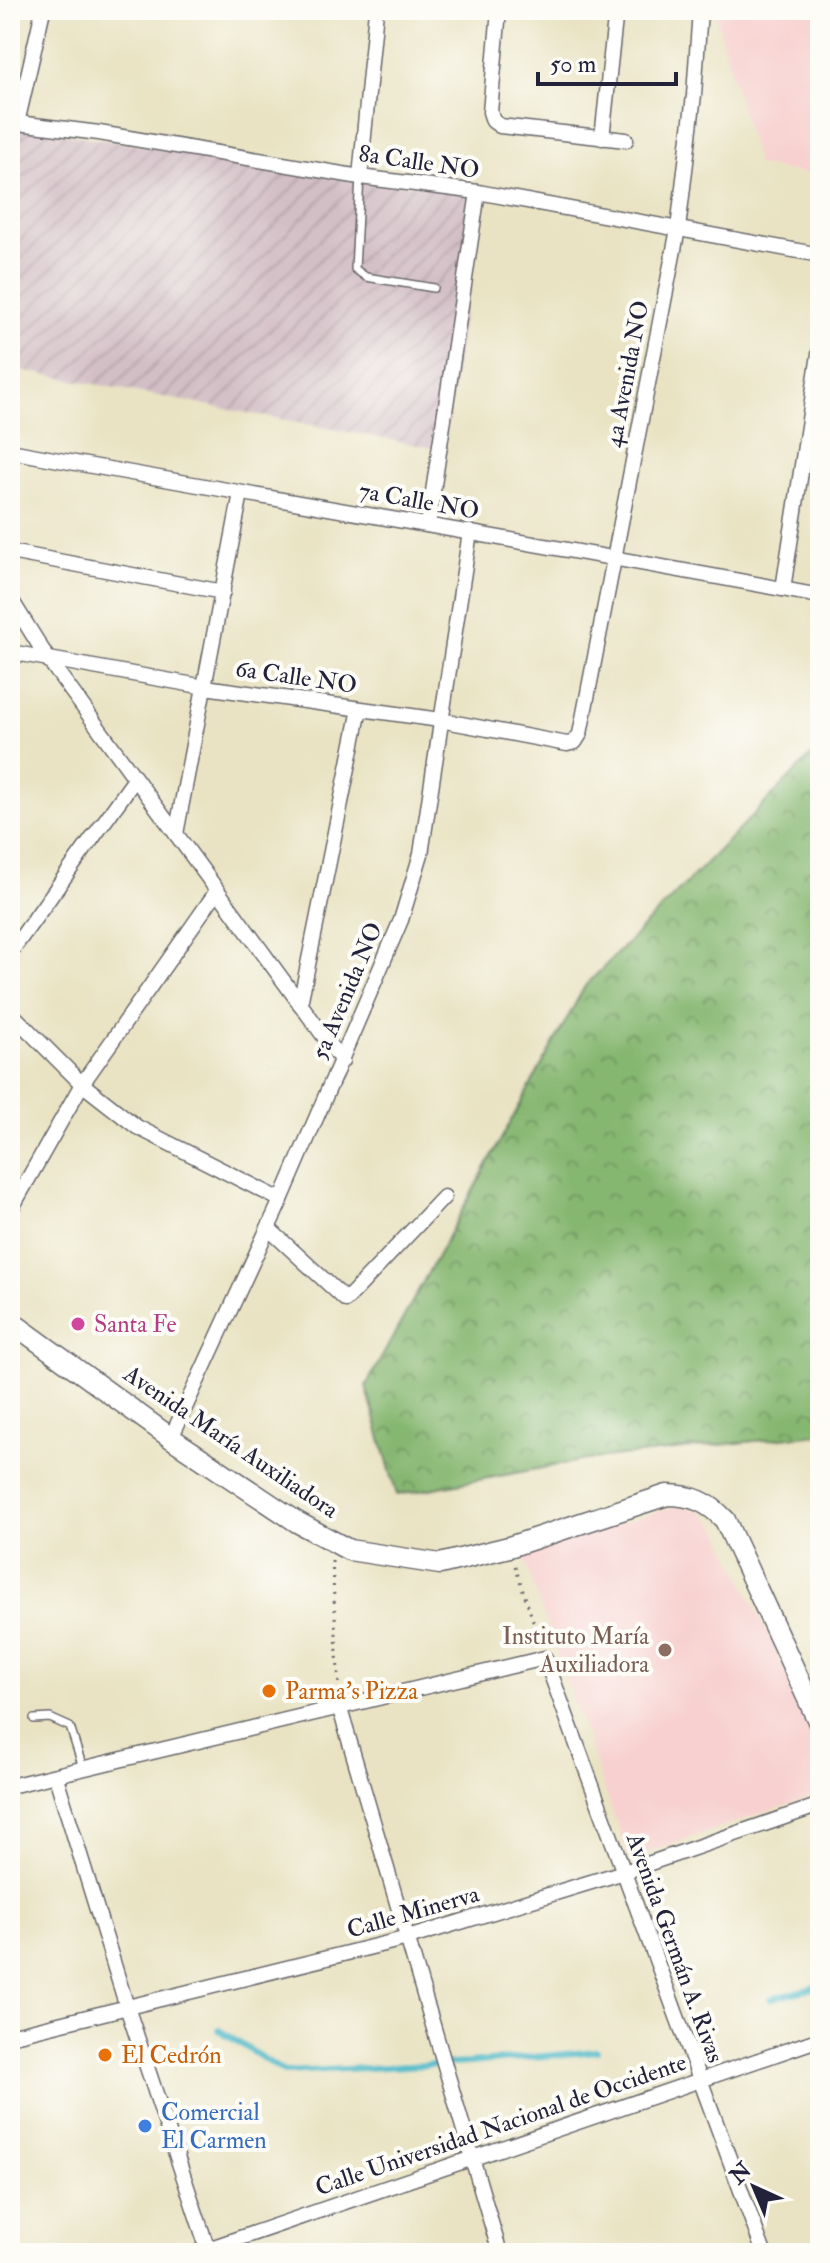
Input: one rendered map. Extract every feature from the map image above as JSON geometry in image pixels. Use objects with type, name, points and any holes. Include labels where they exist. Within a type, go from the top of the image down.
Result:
[{"type":"street","points":[[13,123],[43,10]]},
{"type":"street","points":[[360,177],[376,10]]},
{"type":"street","points":[[499,10],[490,112],[493,121],[500,126],[626,140]]},
{"type":"street","points":[[602,138],[616,10]]},
{"type":"street","name":"4a Avenida NO","points":[[575,742],[580,734],[678,229],[694,95],[700,10]]},
{"type":"street","name":"8a Calle NO","points":[[13,123],[99,133],[360,177],[478,192],[820,255]]},
{"type":"street","points":[[428,525],[478,192]]},
{"type":"street","points":[[783,589],[816,410],[820,348]]},
{"type":"street","name":"7a Calle NO","points":[[10,451],[820,596]]},
{"type":"street","points":[[176,834],[241,493]]},
{"type":"street","name":"5a Avenida NO","points":[[171,1438],[281,1200],[401,920],[421,854],[470,532]]},
{"type":"street","points":[[10,552],[223,592]]},
{"type":"street","points":[[10,598],[48,659],[342,1061]]},
{"type":"street","name":"6a Calle NO","points":[[10,652],[205,687],[440,720],[567,744],[575,742]]},
{"type":"street","points":[[300,1004],[360,709]]},
{"type":"street","points":[[10,953],[135,779]]},
{"type":"street","points":[[10,1211],[82,1084],[217,891]]},
{"type":"street","points":[[10,1012],[82,1084],[137,1127],[281,1200]]},
{"type":"street","points":[[268,1228],[346,1300],[444,1197]]},
{"type":"street","name":"Avenida María Auxiliadora","points":[[10,1321],[171,1438],[297,1522],[349,1550],[440,1564],[509,1547],[667,1495],[693,1497],[725,1520],[820,1725]]},
{"type":"street","points":[[10,1786],[545,1658]]},
{"type":"street","name":"Avenida Germán A. Rivas","points":[[545,1658],[764,2253]]},
{"type":"street","points":[[340,1709],[500,2253]]},
{"type":"street","points":[[56,1777],[204,2252]]},
{"type":"street","name":"Calle Minerva","points":[[10,2036],[408,1938],[624,1872],[820,1805]]},
{"type":"street","name":"Calle Universidad Nacional de Occidente","points":[[204,2252],[470,2157],[820,2039]]},
{"type":"lane","points":[[360,177],[355,269],[366,277],[434,288]]},
{"type":"lane","points":[[34,1719],[50,1718],[70,1727],[83,1770]]},
{"type":"path","points":[[331,1540],[340,1709]]},
{"type":"path","points":[[509,1547],[545,1658]]},
{"type":"shaded area","points":[[714,10],[820,10],[820,176],[757,165]]},
{"type":"shaded area","points":[[10,126],[480,195],[444,450],[10,368]]},
{"type":"shaded area","name":"Instituto María Auxiliadora","points":[[681,1505],[698,1510],[712,1520],[719,1530],[820,1746],[820,1793],[629,1859],[522,1553]]},
{"type":"green space","points":[[820,747],[820,1436],[585,1460],[397,1495],[366,1386],[585,986]]},
{"type":"waterway","points":[[771,1999],[820,1986]]},
{"type":"waterway","points":[[219,2030],[284,2072],[469,2063],[597,2051]]},
{"type":"place","name":"Santa Fe","points":[[78,1324]]},
{"type":"place","name":"Instituto María Auxiliadora","points":[[665,1650]]},
{"type":"place","name":"Parma's Pizza","points":[[269,1691]]},
{"type":"place","name":"El Cedrón","points":[[105,2055]]},
{"type":"place","name":"Comercial El Carmen","points":[[145,2126]]}]
